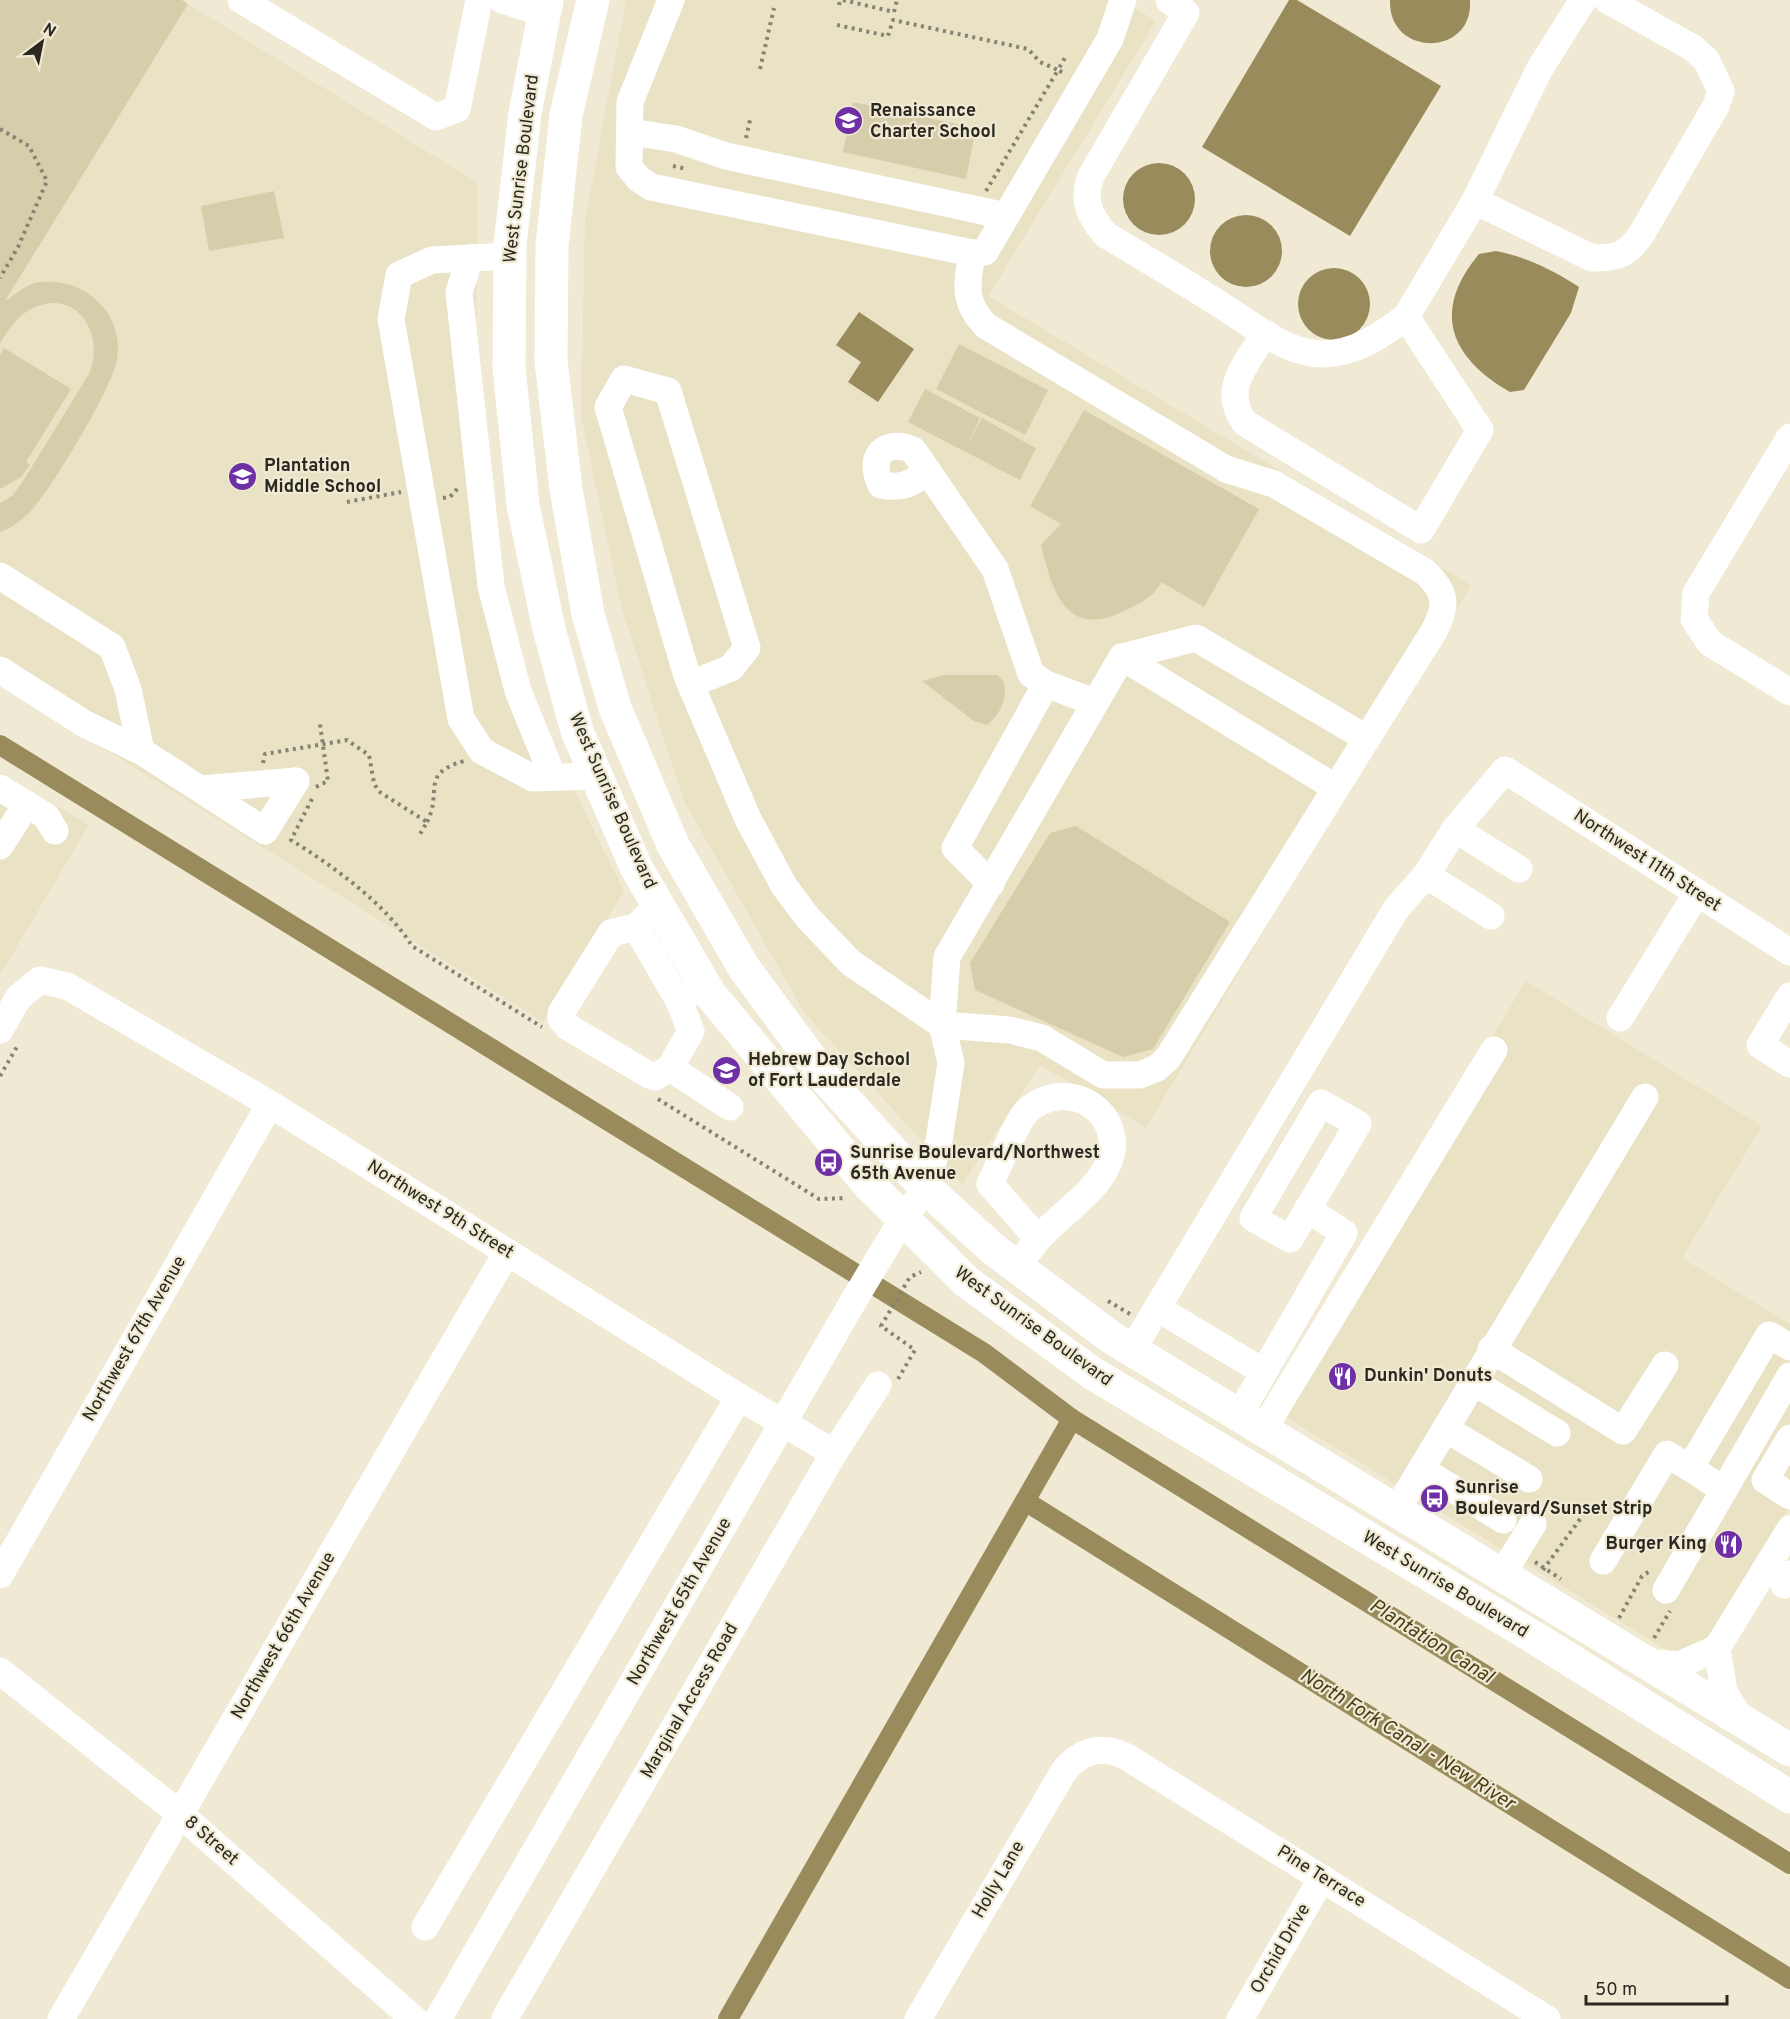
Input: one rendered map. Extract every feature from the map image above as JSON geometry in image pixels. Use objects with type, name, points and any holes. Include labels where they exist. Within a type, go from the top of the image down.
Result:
[{"type":"highway","name":"West Sunrise Boulevard","points":[[593,0],[566,115],[552,257],[551,361],[566,489],[588,614],[615,708],[673,845],[744,968],[826,1080],[926,1188],[993,1249],[1017,1267],[1132,1350],[1790,1750]]},
{"type":"highway","name":"West Sunrise Boulevard","points":[[546,6],[525,113],[510,256],[508,367],[523,506],[552,641],[577,730],[636,867],[647,916],[692,993],[902,1220],[967,1282],[1092,1373],[1534,1638],[1790,1797]]},
{"type":"highway","points":[[510,256],[552,257]]},
{"type":"highway","points":[[647,916],[678,908],[698,919],[756,1011],[774,1025],[789,1028]]},
{"type":"street","points":[[241,0],[436,117],[457,109],[478,0]]},
{"type":"street","points":[[502,0],[546,6]]},
{"type":"street","points":[[671,0],[630,102],[629,167],[639,179],[651,187],[972,253],[985,252],[1110,39],[1123,0]]},
{"type":"street","points":[[1183,4],[1091,176],[1085,191],[1088,208],[1094,222],[1106,235],[1265,333],[1299,350],[1321,354],[1352,350],[1406,317],[1475,201],[1539,70],[1583,0]]},
{"type":"street","points":[[1475,201],[1592,258],[1611,258],[1629,251],[1641,235],[1716,106],[1721,91],[1707,61],[1693,48],[1607,0]]},
{"type":"street","points":[[630,132],[676,139],[726,156],[1006,216]]},
{"type":"street","points":[[691,684],[731,668],[747,648],[668,391],[624,379],[608,407],[691,684],[748,819],[784,886],[830,942],[851,963],[942,1025],[1010,1030],[1042,1038],[1102,1075],[1140,1075],[1157,1068],[1168,1058],[1442,616],[1440,586],[1425,572],[1274,484],[1226,468],[986,326],[973,312],[968,298],[972,253]]},
{"type":"street","points":[[510,256],[432,260],[399,275],[391,319],[461,719],[482,751],[534,778],[597,776]]},
{"type":"street","points":[[470,258],[459,292],[491,586],[518,691],[553,777]]},
{"type":"street","points":[[1265,333],[1233,389],[1236,411],[1245,423],[1421,530],[1480,430],[1406,317]]},
{"type":"street","points":[[1789,440],[1696,593],[1694,619],[1710,643],[1790,692]]},
{"type":"street","points":[[928,471],[994,569],[1031,674],[1046,684],[1094,702]]},
{"type":"street","points":[[0,576],[112,646],[128,689],[141,751]]},
{"type":"street","points":[[926,1188],[939,1141],[951,1064],[942,1025],[947,957],[1122,657],[1196,638],[1366,738]]},
{"type":"street","points":[[1122,657],[1336,788]]},
{"type":"street","points":[[0,670],[85,724],[141,751],[201,789]]},
{"type":"street","points":[[991,884],[955,848],[1046,684]]},
{"type":"street","name":"Northwest 11th Street","points":[[1455,829],[1505,770],[1790,952]]},
{"type":"street","points":[[0,788],[46,816],[55,831]]},
{"type":"street","points":[[0,846],[27,804]]},
{"type":"street","points":[[1132,1350],[1396,909],[1426,875],[1455,829],[1519,869]]},
{"type":"street","points":[[1426,875],[1491,916]]},
{"type":"street","points":[[1620,1018],[1698,893]]},
{"type":"street","points":[[647,916],[611,933],[561,1013],[561,1019],[568,1027],[655,1077],[670,1068],[691,1031],[692,993]]},
{"type":"street","name":"Northwest 9th Street","points":[[12,1032],[18,998],[40,980],[67,986],[270,1104],[739,1397],[834,1453]]},
{"type":"street","points":[[1790,996],[1760,1045],[1790,1064]]},
{"type":"street","points":[[1251,1422],[1494,1050]]},
{"type":"street","points":[[670,1068],[730,1107]]},
{"type":"street","points":[[1017,1267],[1038,1239],[1100,1178],[1113,1147],[1110,1131],[1099,1112],[1085,1100],[1070,1095],[1050,1096],[1025,1113],[990,1185],[1038,1239]]},
{"type":"street","points":[[1396,1511],[1491,1349],[1645,1097]]},
{"type":"street","name":"Northwest 67th Avenue","points":[[0,1575],[270,1104]]},
{"type":"street","points":[[1321,1104],[1358,1124],[1307,1209],[1290,1239],[1252,1218],[1321,1104]]},
{"type":"street","name":"Northwest 65th Avenue","points":[[438,2019],[855,1300],[902,1220],[926,1188]]},
{"type":"street","points":[[1251,1422],[1264,1372],[1344,1233],[1307,1209]]},
{"type":"street","name":"Northwest 66th Avenue","points":[[61,2019],[507,1252]]},
{"type":"street","points":[[1172,1317],[1264,1372]]},
{"type":"street","points":[[1690,1468],[1769,1335],[1790,1347]]},
{"type":"street","points":[[1491,1349],[1623,1431],[1665,1365]]},
{"type":"street","points":[[1666,1590],[1790,1376]]},
{"type":"street","points":[[1472,1381],[1557,1433]]},
{"type":"street","name":"Marginal Access Road","points":[[505,2018],[834,1453],[878,1385]]},
{"type":"street","points":[[425,1927],[739,1397]]},
{"type":"street","points":[[1446,1429],[1529,1479]]},
{"type":"street","points":[[1790,1438],[1765,1480],[1790,1496]]},
{"type":"street","points":[[1603,1561],[1667,1454],[1724,1490]]},
{"type":"street","points":[[1421,1470],[1503,1520]]},
{"type":"street","points":[[1502,1575],[1533,1524]]},
{"type":"street","points":[[1645,1662],[1678,1665],[1717,1648],[1790,1529]]},
{"type":"street","points":[[1717,1648],[1724,1692],[1741,1720]]},
{"type":"street","name":"8 Street","points":[[0,1671],[180,1814],[414,2019]]},
{"type":"street","name":"Pine Terrace","points":[[1090,1751],[1111,1750],[1127,1757],[1547,2019]]},
{"type":"street","name":"Holly Lane","points":[[918,2019],[1057,1782],[1070,1764],[1090,1751]]},
{"type":"street","name":"Orchid Drive","points":[[1240,2019],[1322,1878]]},
{"type":"path","points":[[841,2],[894,12],[897,0]]},
{"type":"path","points":[[760,69],[774,8]]},
{"type":"path","points":[[837,25],[888,36],[893,20],[1028,49],[1040,62],[1083,86]]},
{"type":"path","points":[[982,198],[1066,56]]},
{"type":"path","points":[[745,144],[750,120]]},
{"type":"path","points":[[0,129],[29,146],[47,181],[18,247],[0,278]]},
{"type":"path","points":[[320,724],[328,781],[312,789],[312,804],[291,840],[333,867],[402,931],[412,946],[547,1030]]},
{"type":"path","points":[[262,766],[265,754],[323,742],[346,740],[369,754],[374,783],[378,791],[427,822],[419,836]]},
{"type":"path","points":[[0,1076],[12,1032]]},
{"type":"path","points":[[648,1092],[819,1199],[853,1197]]},
{"type":"path","points":[[883,1321],[910,1276]]},
{"type":"path","points":[[1618,1618],[1642,1576]]},
{"type":"shaded area","points":[[0,0],[182,0],[188,4],[5,301],[31,284],[52,282],[68,284],[83,290],[107,311],[118,342],[117,359],[105,392],[66,461],[30,512],[16,524],[0,532],[0,503],[12,496],[23,481],[89,374],[93,359],[93,344],[90,330],[83,318],[74,309],[61,304],[47,304],[21,315],[0,343]]},
{"type":"shaded area","points":[[626,0],[1122,0],[1156,21],[988,296],[1471,585],[1146,1128],[1040,1065],[962,1185],[804,1012],[684,801],[621,606],[581,415],[585,221]]},
{"type":"shaded area","points":[[1289,0],[1297,0],[1441,86],[1350,236],[1202,147]]},
{"type":"shaded area","points":[[1390,0],[1470,0],[1468,19],[1459,32],[1446,40],[1431,43],[1415,41],[1402,32],[1393,19]]},
{"type":"shaded area","name":"Plantation Middle School","points":[[188,4],[478,183],[475,392],[499,560],[537,715],[624,891],[543,1022],[0,684],[0,308]]},
{"type":"shaded area","points":[[853,102],[976,128],[966,179],[843,152]]},
{"type":"shaded area","points":[[1159,163],[1179,169],[1189,179],[1195,199],[1189,219],[1179,229],[1159,235],[1139,229],[1129,219],[1123,199],[1129,179],[1139,169]]},
{"type":"shaded area","points":[[274,191],[284,238],[209,251],[201,206]]},
{"type":"shaded area","points":[[1246,215],[1266,221],[1276,231],[1282,251],[1276,271],[1266,281],[1246,287],[1226,281],[1216,271],[1210,251],[1216,231],[1226,221]]},
{"type":"shaded area","points":[[1496,251],[1539,265],[1579,287],[1571,313],[1524,390],[1510,392],[1489,379],[1473,364],[1461,348],[1454,332],[1452,314],[1455,295],[1464,275],[1479,254]]},
{"type":"shaded area","points":[[1334,268],[1354,274],[1364,284],[1370,304],[1364,324],[1354,334],[1334,340],[1314,334],[1304,324],[1298,304],[1304,284],[1314,274]]},
{"type":"shaded area","points":[[859,312],[914,349],[878,402],[848,382],[861,362],[836,345]]},
{"type":"shaded area","points":[[959,344],[1048,390],[1025,435],[936,389]]},
{"type":"shaded area","points":[[4,348],[71,389],[26,462],[30,465],[21,477],[0,489],[0,355]]},
{"type":"shaded area","points":[[925,389],[980,418],[967,445],[982,418],[1036,448],[1020,480],[908,422]]},
{"type":"shaded area","points":[[1084,410],[1259,509],[1204,607],[1161,582],[1151,595],[1137,605],[1106,618],[1090,619],[1076,616],[1058,595],[1041,545],[1061,524],[1030,506]]},
{"type":"shaded area","points":[[944,675],[997,675],[1004,682],[1005,695],[996,716],[987,725],[974,721],[922,681]]},
{"type":"shaded area","points":[[0,772],[89,825],[0,975]]},
{"type":"shaded area","points":[[1076,826],[1230,922],[1153,1049],[1123,1057],[975,990],[970,963],[1050,833]]},
{"type":"shaded area","points":[[1526,981],[1762,1126],[1682,1258],[1790,1324],[1790,1506],[1693,1666],[1266,1405]]},
{"type":"waterway","name":"Plantation Canal","points":[[0,745],[984,1353],[1072,1419],[1790,1864]]},
{"type":"waterway","points":[[728,2019],[1072,1419]]},
{"type":"waterway","name":"North Fork Canal - New River","points":[[1025,1501],[1790,1979]]},
{"type":"place","name":"Renaissance Charter School","points":[[849,121]]},
{"type":"place","name":"Plantation Middle School","points":[[243,476]]},
{"type":"place","name":"Hebrew Day School of Fort Lauderdale","points":[[727,1070]]},
{"type":"place","name":"Sunrise Boulevard/Northwest 65th Avenue","points":[[829,1163]]},
{"type":"place","name":"Dunkin' Donuts","points":[[1343,1376]]},
{"type":"place","name":"Sunrise Boulevard/Sunset Strip","points":[[1434,1498]]},
{"type":"place","name":"Burger King","points":[[1728,1544]]}]
